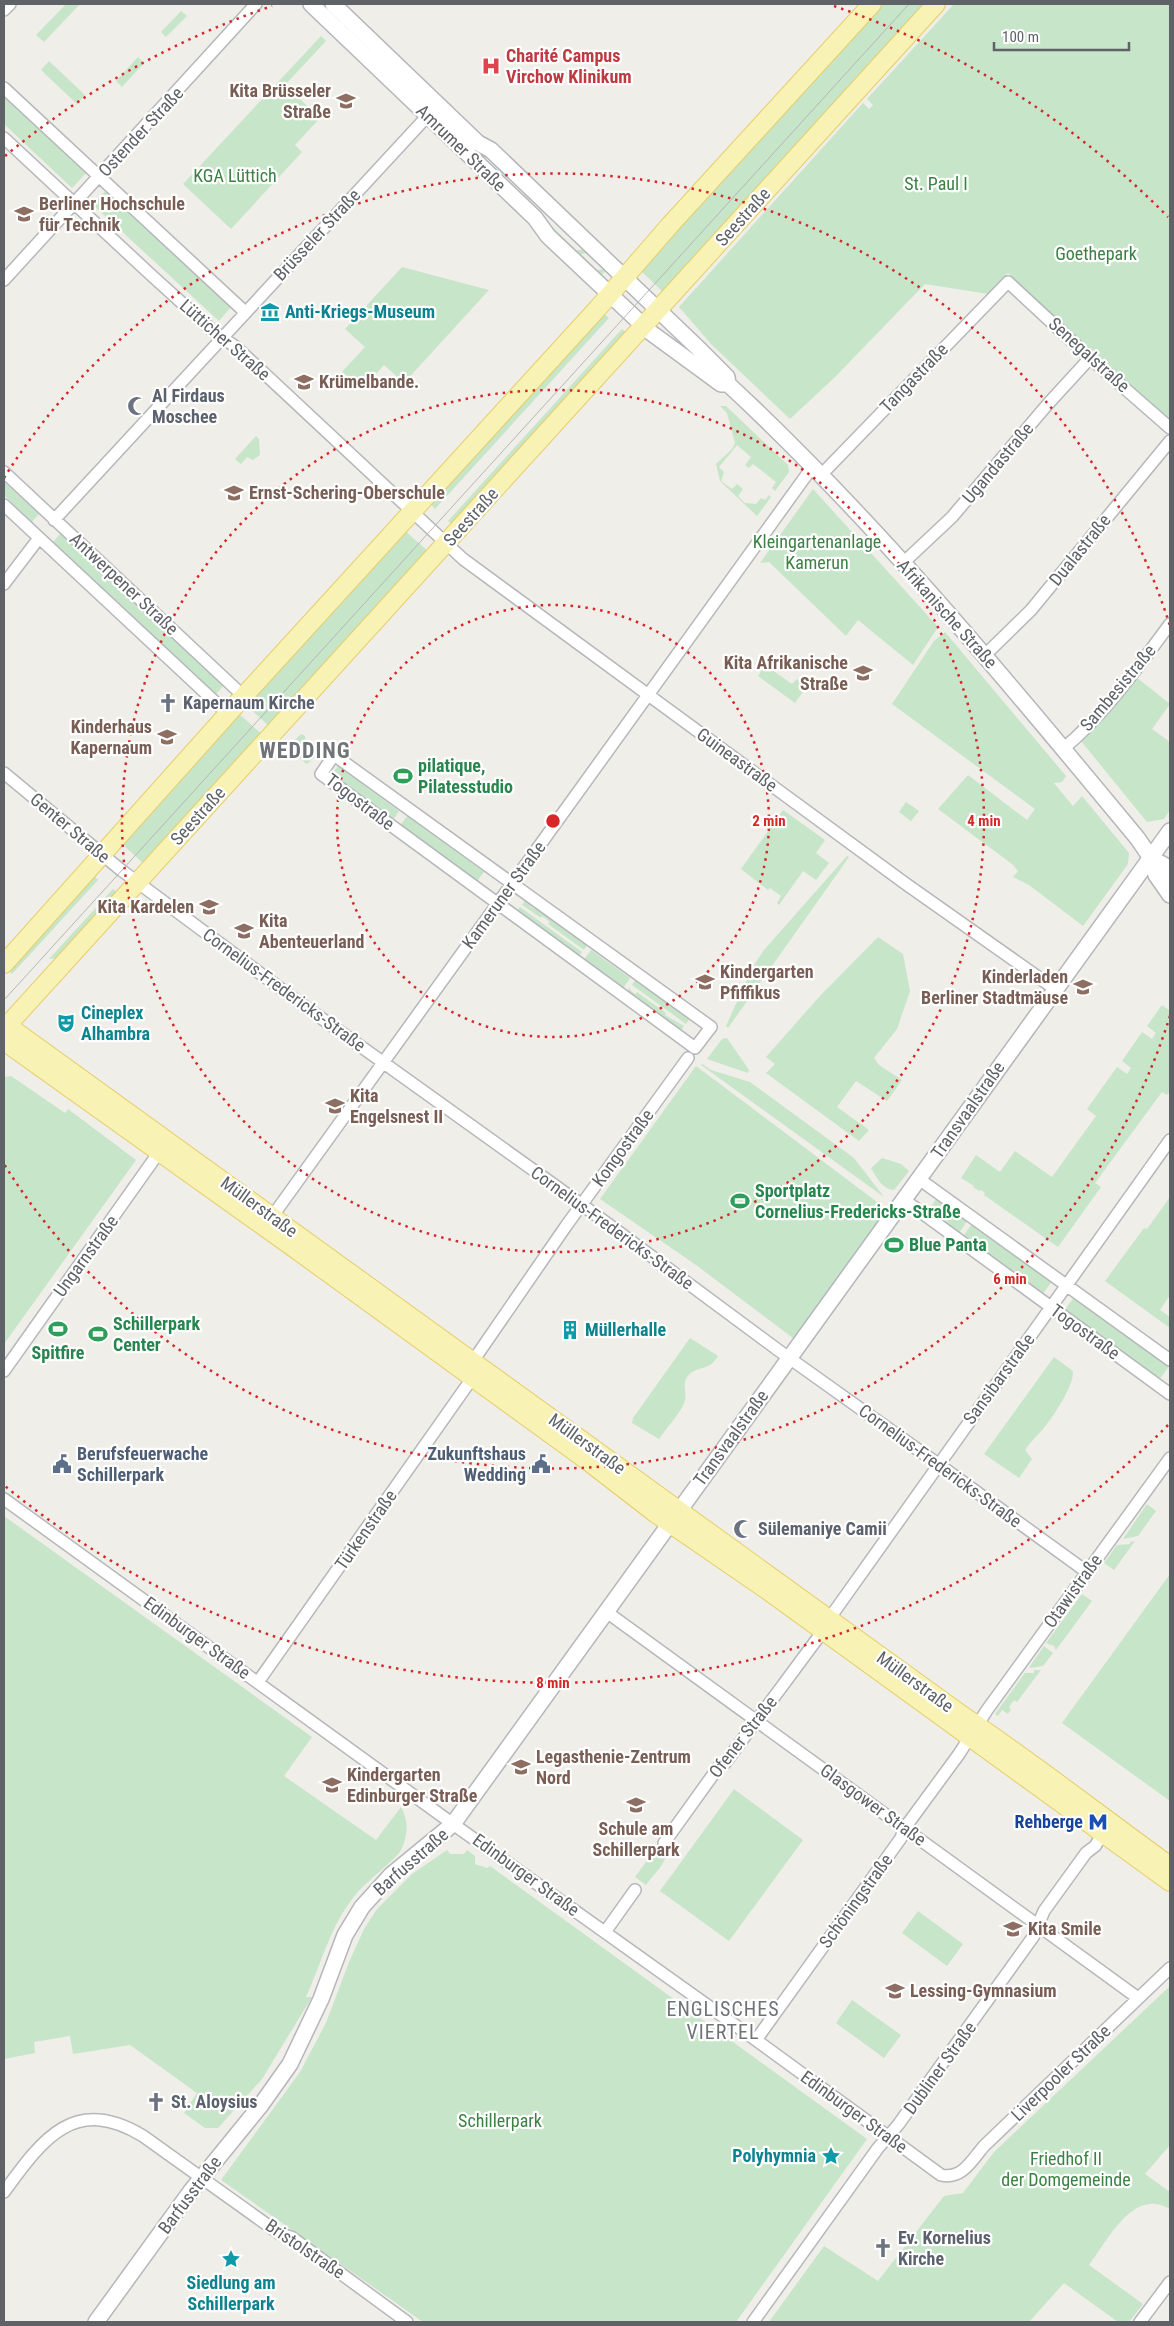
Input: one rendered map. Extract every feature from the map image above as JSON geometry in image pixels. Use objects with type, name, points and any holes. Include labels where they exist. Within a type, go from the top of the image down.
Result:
[{"type":"main road","name":"Amrumer Straße","points":[[311,4],[432,110],[478,143],[491,150],[659,310]]},
{"type":"main road","name":"Amrumer Straße","points":[[333,4],[535,218],[548,236],[644,326]]},
{"type":"main road","points":[[4,964],[242,698],[610,295],[624,277],[872,4]]},
{"type":"main road","name":"Seestraße","points":[[5,1030],[936,4]]},
{"type":"main road","name":"Afrikanische Straße","points":[[659,310],[691,351]]},
{"type":"main road","name":"Afrikanische Straße","points":[[644,326],[691,351],[727,378],[728,384],[817,471],[985,655],[1063,748],[1151,858],[1156,875],[1170,895]]},
{"type":"main road","name":"Transvaalstraße","points":[[675,1517],[1170,831]]},
{"type":"main road","name":"Afrikanische Straße","points":[[1151,858],[1164,865],[1170,874]]},
{"type":"main road","name":"Müllerstraße","points":[[5,1030],[707,1540],[974,1731],[1170,1866]]},
{"type":"main road","name":"Barfusstraße","points":[[96,2322],[202,2178],[261,2105],[290,2064],[322,1999],[346,1935],[362,1907],[391,1875],[453,1824],[608,1613],[675,1517]]},
{"type":"main road","name":"Müllerstraße","points":[[974,1731],[1103,1834],[1170,1882]]},
{"type":"street","points":[[4,10],[10,4]]},
{"type":"street","name":"Ostender Straße","points":[[4,280],[256,4]]},
{"type":"street","name":"Lütticher Straße","points":[[4,88],[245,312]]},
{"type":"street","name":"Brüsseler Straße","points":[[54,520],[432,110]]},
{"type":"street","name":"Lütticher Straße","points":[[4,138],[146,271],[323,428],[446,544]]},
{"type":"street","name":"Senegalstraße","points":[[1008,282],[1090,358],[1170,428]]},
{"type":"street","name":"Tangastraße","points":[[817,471],[1008,282]]},
{"type":"street","name":"Ugandastraße","points":[[902,564],[952,517],[1047,405],[1090,358]]},
{"type":"street","name":"Dualastraße","points":[[985,655],[1031,610],[1170,441]]},
{"type":"street","name":"Kameruner Straße","points":[[269,1222],[648,694],[817,471]]},
{"type":"street","name":"Antwerpener Straße","points":[[4,472],[192,646],[238,691],[242,698]]},
{"type":"street","name":"Antwerpener Straße","points":[[4,505],[228,714]]},
{"type":"street","points":[[4,584],[39,538]]},
{"type":"street","name":"Guineastraße","points":[[446,544],[906,884],[1055,989]]},
{"type":"street","name":"Sambesistraße","points":[[1063,748],[1097,718],[1170,624]]},
{"type":"street","name":"Togostraße","points":[[691,1053],[497,903],[321,774],[334,755],[711,1027]]},
{"type":"street","name":"Genter Straße","points":[[4,773],[138,883]]},
{"type":"street","name":"Cornelius-Fredericks-Straße","points":[[138,883],[582,1205],[789,1358],[1087,1572]]},
{"type":"street","name":"Kongostraße","points":[[473,1369],[582,1205],[711,1027]]},
{"type":"street","name":"Sansibarstraße","points":[[826,1625],[938,1464],[1170,1140]]},
{"type":"street","name":"Ungarnstraße","points":[[4,1371],[163,1146]]},
{"type":"street","name":"Togostraße","points":[[919,1179],[1170,1360]]},
{"type":"street","name":"Togostraße","points":[[904,1199],[1170,1394]]},
{"type":"street","name":"Türkenstraße","points":[[258,1682],[473,1369]]},
{"type":"street","name":"Otawistraße","points":[[974,1731],[1170,1458]]},
{"type":"street","name":"Edinburger Straße","points":[[4,1499],[941,2175],[952,2176]]},
{"type":"street","name":"Glasgower Straße","points":[[608,1613],[1039,1924],[1138,1998]]},
{"type":"street","name":"Ofener Straße","points":[[664,1843],[720,1765],[725,1763],[757,1721],[826,1625]]},
{"type":"street","name":"Schöningstraße","points":[[756,2040],[901,1838],[904,1828],[974,1731]]},
{"type":"street","name":"Dubliner Straße","points":[[753,2322],[887,2136],[898,2125],[1016,1962],[1033,1937],[1044,1911],[1086,1853],[1095,1846],[1103,1834]]},
{"type":"street","points":[[605,1932],[635,1890]]},
{"type":"street","name":"Liverpooler Straße","points":[[952,2176],[960,2174],[984,2146],[1170,1968]]},
{"type":"street","name":"Bristolstraße","points":[[4,2192],[30,2157],[48,2137],[60,2129],[85,2120],[104,2120],[132,2130],[280,2234],[292,2237],[407,2322]]},
{"type":"street","points":[[1140,2322],[1170,2282]]},
{"type":"green space","points":[[66,4],[80,4],[44,42],[36,35]]},
{"type":"green space","points":[[882,4],[929,4],[665,294],[640,270]]},
{"type":"green space","points":[[954,4],[1170,4],[1170,420],[1008,273],[988,294],[925,284],[834,378],[790,419],[711,344],[679,307],[863,103],[869,109],[873,105],[867,99]]},
{"type":"green space","points":[[181,11],[187,16],[166,37],[161,32]]},
{"type":"green space","name":"KGA Lüttich","points":[[321,36],[326,41],[285,85],[320,118],[295,145],[302,152],[231,229],[183,184]]},
{"type":"green space","points":[[138,57],[144,63],[122,87],[116,81]]},
{"type":"green space","points":[[49,61],[85,95],[77,104],[41,70]]},
{"type":"green space","points":[[4,95],[87,172],[72,188],[4,124]]},
{"type":"green space","points":[[438,123],[476,154],[486,154],[490,158],[481,158],[520,196],[530,195],[534,199],[525,200],[576,250],[587,250],[590,253],[581,254],[597,270],[607,269],[600,277]]},
{"type":"green space","points":[[106,190],[232,306],[219,321],[93,205]]},
{"type":"green space","points":[[402,267],[489,290],[404,383],[384,365],[362,390],[342,372],[365,347],[345,329]]},
{"type":"green space","points":[[602,312],[609,318],[435,509],[430,503]]},
{"type":"green space","points":[[622,329],[628,334],[454,526],[448,521]]},
{"type":"green space","points":[[720,406],[726,406],[788,465],[789,472],[775,491],[772,488],[776,482],[753,464],[749,468],[745,465],[751,457],[737,445],[719,467],[724,472],[721,481],[732,489],[737,484],[743,489],[738,496],[745,503],[756,504],[761,498],[765,500],[769,495],[771,497],[757,516],[720,481],[716,464],[732,449],[735,443],[727,413]]},
{"type":"green space","points":[[256,436],[259,439],[260,455],[253,460],[247,457],[241,464],[235,459]]},
{"type":"green space","points":[[4,482],[39,514],[32,522],[4,495]]},
{"type":"green space","name":"Kleingartenanlage Kamerun","points":[[813,489],[938,627],[913,665],[858,620],[846,636],[769,562],[760,563]]},
{"type":"green space","points":[[404,530],[429,552],[271,728],[246,705]]},
{"type":"green space","points":[[61,533],[224,685],[216,694],[53,542]]},
{"type":"green space","points":[[945,632],[1066,776],[1062,782],[1054,783],[1073,806],[1082,796],[1129,853],[1128,864],[1083,926],[1029,885],[1013,877],[1018,871],[1012,864],[938,809],[968,775],[1027,820],[1035,809],[892,704],[934,641]]},
{"type":"green space","points":[[765,665],[792,684],[797,679],[807,686],[795,703],[758,676]]},
{"type":"green space","points":[[1136,677],[1170,704],[1152,729],[1170,742],[1170,810],[1164,819],[1147,822],[1081,741],[1109,712]]},
{"type":"green space","points":[[238,713],[264,736],[145,865],[121,843]]},
{"type":"green space","points":[[301,734],[305,736],[306,743],[315,743],[320,750],[307,764],[299,758],[298,750],[288,747]]},
{"type":"green space","points":[[338,766],[399,811],[393,820],[331,775]]},
{"type":"green space","points":[[906,802],[919,811],[911,821],[899,812]]},
{"type":"green space","points":[[783,810],[825,840],[816,853],[829,863],[816,880],[803,871],[779,905],[777,903],[781,896],[770,888],[768,890],[741,869]]},
{"type":"green space","points":[[407,816],[484,872],[477,881],[400,826]]},
{"type":"green space","points":[[847,856],[849,857],[728,1028],[726,1026],[752,968],[764,950]]},
{"type":"green space","points":[[93,874],[98,880],[12,974],[10,972]]},
{"type":"green space","points":[[113,889],[118,893],[60,958],[49,959]]},
{"type":"green space","points":[[526,899],[532,903],[530,906],[535,909],[537,907],[588,944],[584,950],[548,924],[550,922],[542,916],[541,918],[522,905]]},
{"type":"green space","points":[[520,907],[582,952],[578,958],[516,913]]},
{"type":"green space","points":[[878,937],[903,954],[910,991],[897,1029],[874,1058],[879,1065],[902,1080],[887,1101],[856,1081],[837,1107],[869,1130],[859,1141],[766,1073],[775,1064],[766,1057],[819,997]]},
{"type":"green space","points":[[591,950],[630,978],[622,990],[582,962]]},
{"type":"green space","points":[[636,979],[690,1018],[686,1024],[632,985]]},
{"type":"green space","points":[[630,987],[630,990],[635,994],[637,992],[666,1013],[665,1015],[684,1026],[680,1032],[626,993]]},
{"type":"green space","points":[[1162,1005],[1170,1011],[1170,1091],[1167,1095],[1162,1092],[1095,1183],[1101,1187],[1058,1247],[984,1195],[985,1193],[981,1190],[979,1191],[961,1178],[976,1155],[1000,1172],[1015,1151],[1052,1177],[1096,1116],[1087,1109],[1117,1067],[1127,1074],[1131,1068],[1122,1061],[1142,1032],[1152,1039],[1156,1033],[1147,1026]]},
{"type":"green space","points":[[727,1038],[749,1070],[748,1073],[707,1059],[722,1039]]},
{"type":"green space","points":[[701,1065],[711,1070],[750,1082],[854,1158],[884,1197]]},
{"type":"green space","name":"Sportplatz Cornelius-Fredericks-Straße","points":[[696,1066],[889,1211],[797,1341],[696,1265],[600,1199]]},
{"type":"green space","points":[[11,1076],[65,1113],[68,1109],[136,1160],[4,1344],[4,1077]]},
{"type":"green space","points":[[882,1158],[901,1164],[909,1171],[894,1190],[886,1188],[871,1168]]},
{"type":"green space","points":[[1170,1197],[1170,1295],[1160,1310],[1170,1317],[1170,1328],[1105,1281],[1144,1228],[1147,1229]]},
{"type":"green space","points":[[937,1198],[968,1220],[958,1234],[929,1213],[931,1210],[929,1209]]},
{"type":"green space","points":[[973,1222],[1053,1280],[1042,1295],[962,1238]]},
{"type":"green space","points":[[1075,1296],[1170,1365],[1159,1380],[1064,1311]]},
{"type":"green space","points":[[690,1338],[718,1356],[710,1365],[691,1373],[687,1377],[684,1404],[659,1439],[632,1423],[633,1418]]},
{"type":"green space","points":[[1054,1357],[1073,1371],[1070,1385],[1057,1409],[1025,1450],[1032,1459],[1019,1478],[984,1454]]},
{"type":"green space","points":[[1147,1504],[1156,1511],[1138,1536],[1123,1539]]},
{"type":"green space","points":[[4,1516],[312,1737],[284,1776],[376,1840],[401,1807],[404,1813],[407,1828],[401,1850],[361,1889],[340,1917],[306,1997],[312,1997],[262,2079],[218,2128],[205,2128],[184,2113],[197,2093],[130,2045],[73,2054],[70,2036],[34,2042],[35,2053],[4,2059]]},
{"type":"green space","points":[[1135,1541],[1114,1570],[1104,1563],[1117,1545],[1130,1544],[1130,1542]]},
{"type":"green space","points":[[1170,1574],[1170,1801],[1062,1723]]},
{"type":"green space","points":[[1082,1594],[1092,1601],[1056,1650],[1054,1646],[1046,1643]]},
{"type":"green space","points":[[1044,1646],[1053,1653],[1043,1666],[1030,1668],[1030,1666]]},
{"type":"green space","points":[[1034,1670],[1041,1670],[1017,1702],[1014,1700],[1009,1707],[1011,1710],[1008,1714],[1002,1710],[998,1716],[995,1714],[1025,1673],[1034,1673]]},
{"type":"green space","points":[[734,1789],[803,1840],[729,1941],[660,1891]]},
{"type":"green space","points":[[659,1844],[667,1849],[667,1854],[663,1863],[646,1885],[635,1877]]},
{"type":"green space","name":"Schillerpark","points":[[447,1850],[450,1854],[464,1854],[467,1850],[475,1856],[475,1864],[487,1868],[490,1866],[867,2139],[736,2322],[423,2322],[221,2180],[300,2072],[326,2023],[349,1962],[364,1929],[377,1909],[412,1874]]},
{"type":"green space","points":[[918,1911],[963,1944],[947,1966],[902,1933]]},
{"type":"green space","name":"Friedhof II der Domgemeinde","points":[[1170,1986],[1170,2145],[1145,2174],[1170,2192],[1170,2209],[1157,2204],[1144,2205],[1133,2210],[1113,2230],[1089,2265],[1143,2304],[1129,2322],[1118,2322],[1064,2283],[1029,2322],[769,2322],[824,2246],[878,2281],[944,2196],[963,2193],[994,2152]]},
{"type":"green space","points":[[852,2000],[901,2035],[884,2058],[836,2023]]},
{"type":"tram line","points":[[4,1000],[909,4]]},
{"type":"place","name":"Charité Campus Virchow Klinikum","points":[[491,66]]},
{"type":"place","name":"Kita Brüsseler Straße","points":[[346,101]]},
{"type":"place","name":"Berliner Hochschule für Technik","points":[[24,214]]},
{"type":"place","name":"Anti-Kriegs-Museum","points":[[270,312]]},
{"type":"place","name":"Krümelbande.","points":[[304,382]]},
{"type":"place","name":"Al Firdaus Moschee","points":[[137,406]]},
{"type":"place","name":"Ernst-Schering-Oberschule","points":[[234,493]]},
{"type":"place","name":"Kita Afrikanische Straße","points":[[863,673]]},
{"type":"place","name":"Kapernaum Kirche","points":[[168,703]]},
{"type":"place","name":"Kinderhaus Kapernaum","points":[[167,737]]},
{"type":"place","name":"pilatique, Pilatesstudio","points":[[403,776]]},
{"type":"place","name":"Kita Kardelen","points":[[209,907]]},
{"type":"place","name":"Kita Abenteuerland","points":[[244,931]]},
{"type":"place","name":"Kindergarten Pfiffikus","points":[[705,982]]},
{"type":"place","name":"Kinderladen Berliner Stadtmäuse","points":[[1083,987]]},
{"type":"place","name":"Cineplex Alhambra","points":[[66,1023]]},
{"type":"place","name":"Kita Engelsnest II","points":[[335,1106]]},
{"type":"place","name":"Sportplatz Cornelius-Fredericks-Straße","points":[[740,1201]]},
{"type":"place","name":"Blue Panta","points":[[894,1245]]},
{"type":"place","name":"Spitfire","points":[[58,1329]]},
{"type":"place","name":"Müllerhalle","points":[[570,1330]]},
{"type":"place","name":"Schillerpark Center","points":[[98,1334]]},
{"type":"place","name":"Berufsfeuerwache Schillerpark","points":[[62,1464]]},
{"type":"place","name":"Zukunftshaus Wedding","points":[[541,1464]]},
{"type":"place","name":"Sülemaniye Camii","points":[[743,1529]]},
{"type":"place","name":"Legasthenie-Zentrum Nord","points":[[521,1767]]},
{"type":"place","name":"Kindergarten Edinburger Straße","points":[[332,1785]]},
{"type":"place","name":"Schule am Schillerpark","points":[[636,1805]]},
{"type":"place","name":"Rehberge","points":[[1098,1822]]},
{"type":"place","name":"Kita Smile","points":[[1013,1929]]},
{"type":"place","name":"Lessing-Gymnasium","points":[[895,1991]]},
{"type":"place","name":"St. Aloysius","points":[[156,2102]]},
{"type":"place","name":"Polyhymnia","points":[[831,2156]]},
{"type":"place","name":"Ev. Kornelius Kirche","points":[[883,2248]]},
{"type":"place","name":"Siedlung am Schillerpark","points":[[231,2259]]},
{"type":"district","name":"WEDDING","points":[[305,750]]},
{"type":"district","name":"ENGLISCHES VIERTEL","points":[[723,2020]]},
{"type":"park label","name":"St. Paul I","points":[[936,184]]},
{"type":"park label","name":"Goethepark","points":[[1096,254]]}]
